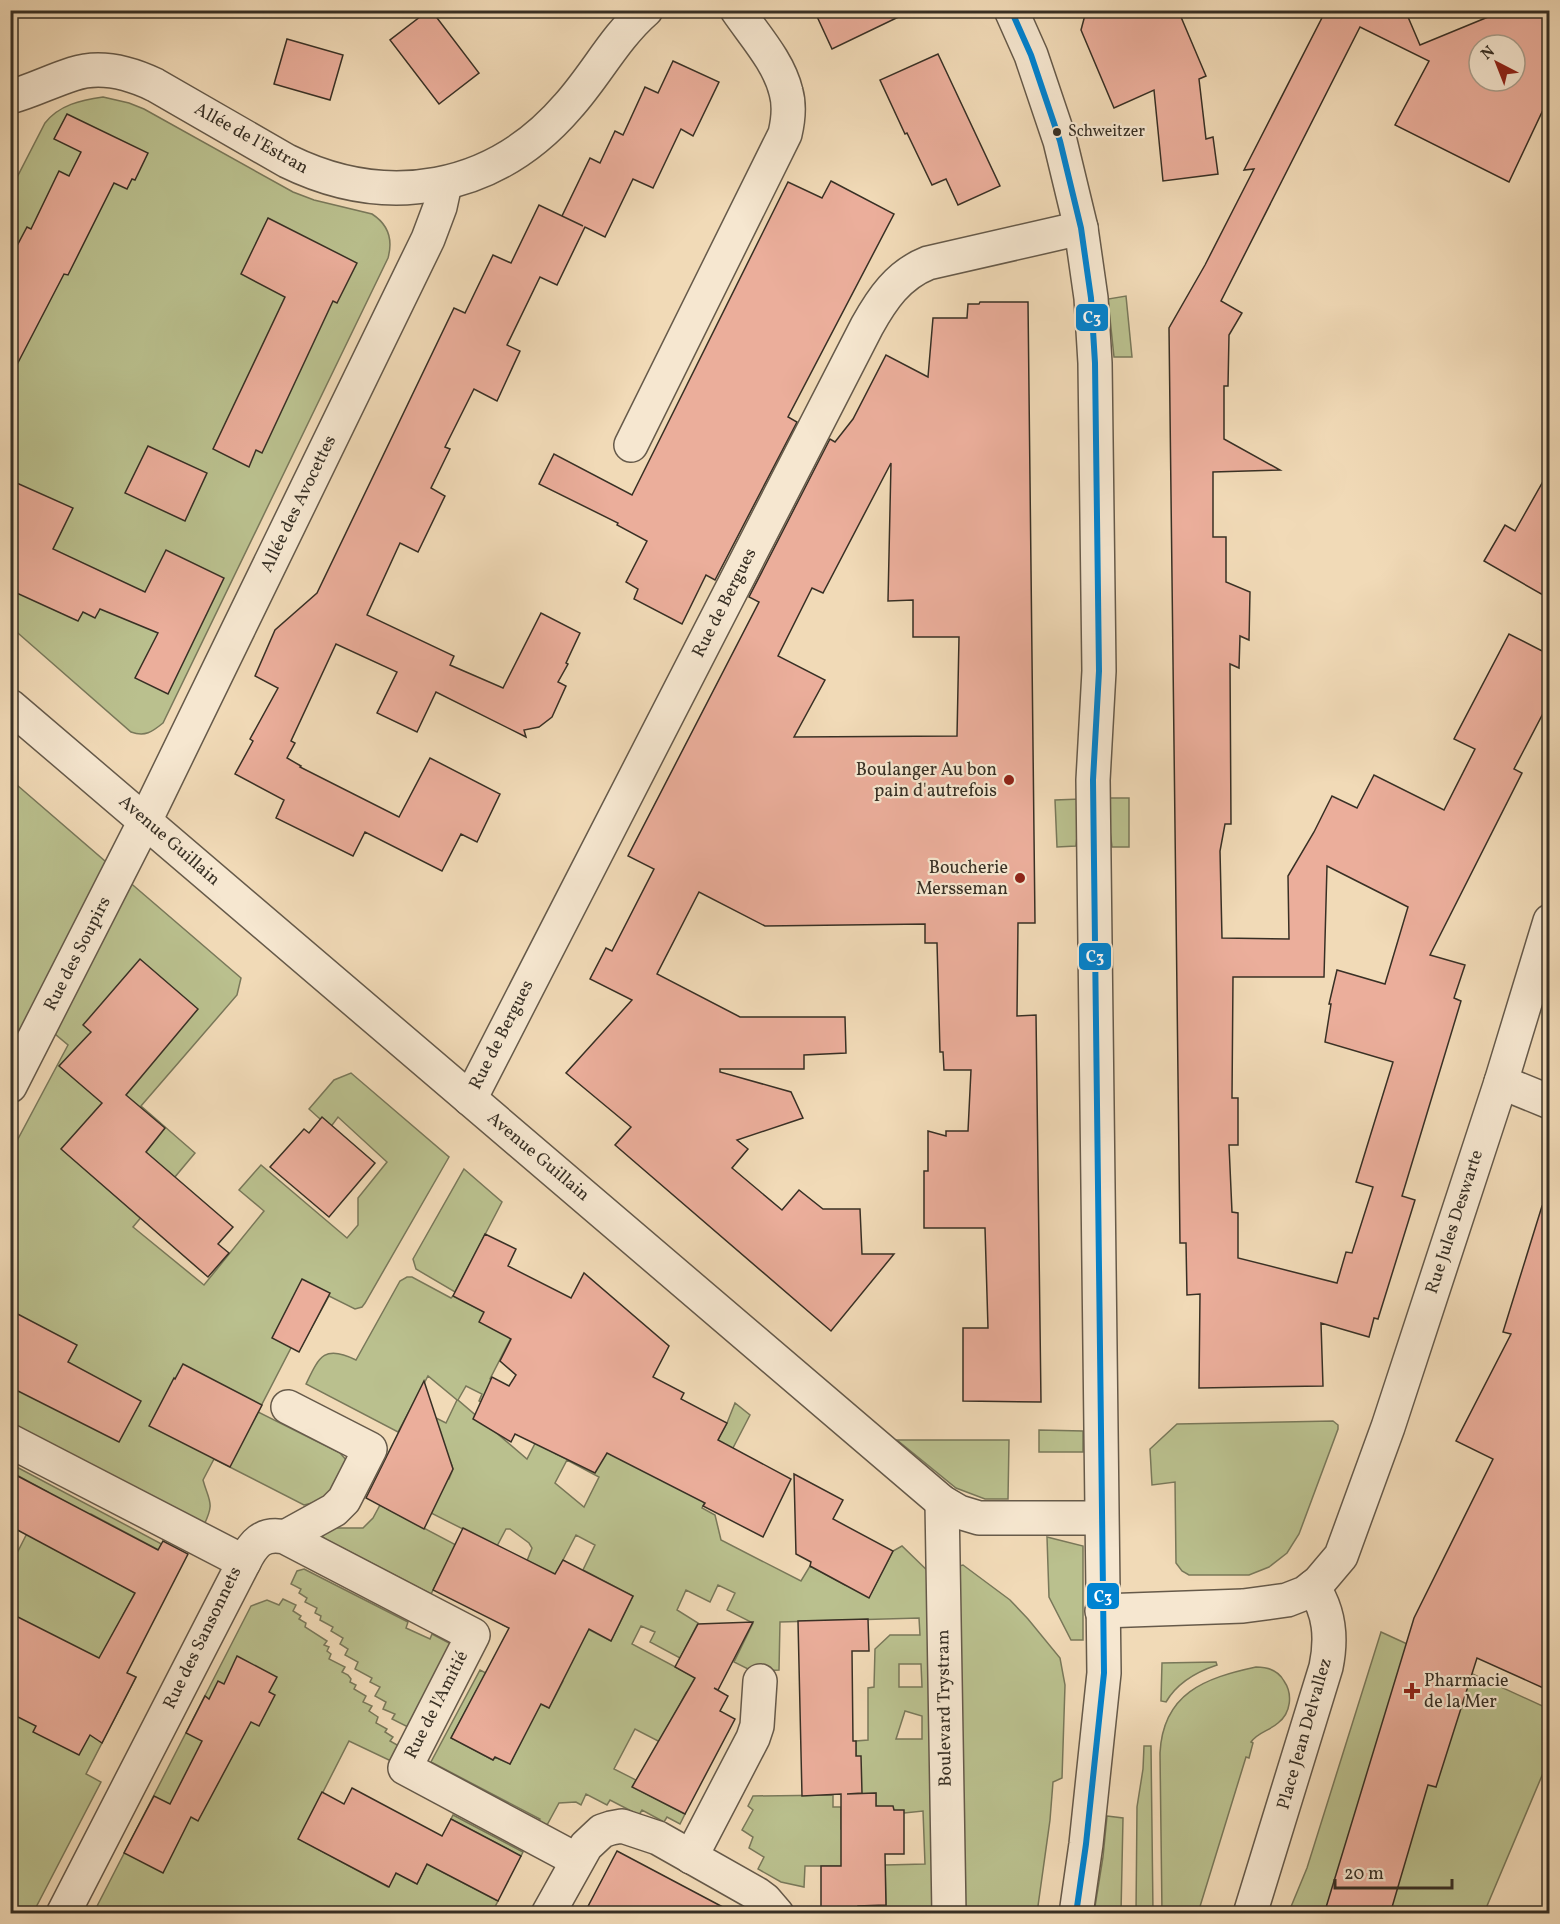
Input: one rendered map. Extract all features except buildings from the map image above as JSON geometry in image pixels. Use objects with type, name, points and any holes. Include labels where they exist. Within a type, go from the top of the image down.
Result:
[{"type":"street","name":"Allée de l'Estran","points":[[11,97],[74,74],[92,71],[132,75],[155,85],[286,161],[326,178],[367,188],[410,189],[445,184],[485,170],[506,159],[540,134],[580,93],[623,33],[646,10]]},
{"type":"street","points":[[631,445],[785,134],[788,120],[787,93],[772,61],[737,10]]},
{"type":"street","points":[[1011,10],[1031,55],[1051,112],[1081,228],[1091,298],[1095,363],[1099,671],[1093,780],[1104,1673],[1103,1700],[1076,1914]]},
{"type":"street","name":"Allée des Avocettes","points":[[145,821],[428,239],[440,207],[445,184]]},
{"type":"street","name":"Rue de Bergues","points":[[470,1099],[880,303],[899,281],[928,263],[1081,228]]},
{"type":"street","name":"Avenue Guillain","points":[[10,706],[942,1502],[959,1512],[979,1518],[1101,1518]]},
{"type":"street","name":"Rue des Soupirs","points":[[10,1086],[145,821]]},
{"type":"street","name":"Rue Jules Deswarte","points":[[1313,1587],[1329,1573],[1341,1556],[1355,1520],[1392,1416],[1501,1082],[1550,921]]},
{"type":"street","points":[[1501,1082],[1550,1102]]},
{"type":"street","points":[[243,1562],[258,1542],[274,1535],[285,1536],[334,1510],[344,1500],[370,1449],[288,1407]]},
{"type":"street","name":"Rue des Sansonnets","points":[[10,1441],[243,1562],[63,1914]]},
{"type":"street","name":"Boulevard Trystram","points":[[942,1502],[949,1914]]},
{"type":"street","name":"Rue de l'Amitié","points":[[285,1536],[473,1635],[405,1768],[577,1860]]},
{"type":"street","points":[[1103,1624],[1267,1604],[1287,1600],[1313,1587]]},
{"type":"street","name":"Place Jean Delvallez","points":[[1250,1914],[1329,1652],[1327,1617],[1320,1597],[1313,1587]]},
{"type":"street","points":[[692,1857],[753,1738],[757,1726],[760,1681]]},
{"type":"street","points":[[548,1914],[577,1860],[593,1837],[611,1828],[622,1826],[658,1838],[692,1857],[757,1894],[777,1914]]},
{"type":"green space","points":[[103,97],[144,109],[293,192],[314,200],[372,214],[386,228],[390,239],[388,258],[163,723],[144,734],[131,732],[11,627],[10,191],[45,123],[57,112],[71,104]]},
{"type":"green space","points":[[1126,296],[1132,357],[1114,357],[1108,299]]},
{"type":"green space","points":[[10,779],[113,868],[13,1046],[10,1046]]},
{"type":"green space","points":[[1106,798],[1129,798],[1129,847],[1112,847]]},
{"type":"green space","points":[[1081,799],[1076,846],[1057,847],[1055,800]]},
{"type":"green space","points":[[127,880],[241,978],[237,995],[141,1106],[195,1153],[133,1227],[204,1285],[264,1211],[239,1190],[261,1165],[347,1238],[358,1225],[358,1198],[387,1162],[338,1117],[330,1128],[309,1109],[334,1080],[351,1073],[449,1157],[365,1303],[362,1307],[355,1309],[329,1296],[301,1347],[291,1348],[258,1412],[340,1453],[347,1461],[337,1484],[321,1500],[313,1503],[304,1505],[214,1459],[203,1480],[210,1506],[204,1525],[11,1424],[10,1154],[68,1045],[55,1034],[53,1028]]},
{"type":"green space","points":[[464,1169],[502,1202],[455,1292],[416,1269],[413,1259]]},
{"type":"green space","points":[[412,1277],[451,1298],[453,1296],[484,1312],[511,1338],[490,1379],[521,1394],[509,1417],[479,1401],[482,1394],[466,1386],[458,1400],[527,1459],[542,1430],[563,1440],[556,1454],[567,1459],[601,1393],[689,1494],[727,1423],[735,1403],[750,1415],[702,1508],[715,1515],[721,1540],[801,1581],[810,1566],[845,1585],[871,1593],[893,1551],[902,1546],[933,1576],[940,1913],[858,1913],[858,1906],[886,1905],[885,1865],[925,1864],[923,1811],[904,1813],[876,1806],[876,1793],[857,1794],[856,1741],[868,1740],[868,1688],[874,1687],[875,1649],[890,1635],[920,1635],[919,1618],[780,1622],[779,1670],[752,1671],[734,1662],[753,1623],[727,1610],[735,1593],[718,1585],[710,1602],[686,1590],[677,1610],[698,1623],[680,1658],[650,1642],[655,1632],[641,1626],[632,1644],[698,1679],[686,1693],[660,1742],[635,1729],[614,1769],[636,1780],[633,1787],[685,1814],[680,1824],[667,1817],[664,1822],[642,1810],[639,1815],[610,1800],[607,1805],[586,1794],[581,1805],[576,1802],[559,1803],[547,1825],[539,1821],[540,1819],[431,1762],[480,1670],[486,1673],[451,1738],[493,1760],[495,1757],[510,1764],[523,1738],[509,1730],[527,1697],[549,1708],[563,1681],[556,1677],[582,1626],[611,1641],[633,1596],[583,1570],[595,1545],[576,1535],[524,1635],[503,1625],[532,1570],[525,1566],[532,1548],[529,1543],[510,1529],[506,1529],[497,1546],[427,1511],[442,1482],[449,1479],[453,1469],[451,1463],[418,1445],[434,1417],[446,1423],[457,1400],[428,1376],[398,1432],[306,1384],[319,1360],[330,1353],[345,1355],[356,1360],[400,1281]],"holes":[[[567,1460],[599,1477],[584,1507],[555,1483]],[[899,1664],[921,1664],[922,1687],[899,1687]],[[905,1711],[922,1716],[922,1739],[896,1739]]]},
{"type":"green space","points":[[1333,1421],[1338,1425],[1338,1429],[1299,1534],[1287,1553],[1269,1567],[1249,1575],[1189,1575],[1182,1571],[1176,1563],[1175,1482],[1152,1485],[1150,1449],[1177,1424]]},
{"type":"green space","points":[[1039,1430],[1083,1431],[1083,1452],[1039,1452]]},
{"type":"green space","points":[[897,1440],[1009,1440],[1008,1499],[985,1499],[956,1488]]},
{"type":"green space","points":[[11,1464],[171,1549],[168,1555],[91,1514],[69,1557],[135,1593],[123,1615],[127,1673],[136,1677],[86,1774],[101,1782],[33,1913],[11,1913],[10,1557],[14,1559],[48,1492],[11,1472]]},
{"type":"green space","points":[[380,1505],[456,1545],[431,1594],[319,1534],[331,1528],[363,1528],[373,1518]]},
{"type":"green space","points":[[1047,1537],[1083,1546],[1083,1640],[1071,1640],[1049,1597]]},
{"type":"green space","points":[[963,1565],[1010,1600],[1060,1658],[1065,1685],[1062,1778],[1053,1782],[1037,1913],[958,1913],[959,1566]]},
{"type":"green space","points":[[304,1569],[408,1622],[406,1628],[430,1639],[432,1634],[451,1644],[408,1727],[392,1719],[395,1714],[383,1709],[386,1702],[375,1696],[380,1687],[370,1682],[372,1678],[355,1669],[358,1662],[345,1655],[348,1649],[340,1644],[343,1638],[331,1631],[333,1627],[320,1620],[321,1616],[315,1613],[317,1608],[305,1602],[307,1598],[299,1593],[301,1589],[291,1584],[297,1571]]},
{"type":"green space","points":[[283,1599],[296,1605],[293,1611],[301,1616],[299,1619],[306,1623],[305,1627],[327,1641],[324,1645],[329,1647],[327,1651],[331,1654],[329,1659],[345,1667],[342,1672],[348,1675],[350,1682],[356,1685],[354,1689],[366,1696],[363,1702],[372,1706],[369,1711],[378,1717],[376,1723],[387,1729],[385,1732],[393,1737],[390,1741],[399,1746],[391,1761],[349,1741],[299,1839],[388,1887],[396,1873],[417,1884],[427,1864],[498,1901],[491,1914],[93,1914],[251,1606],[267,1600],[279,1605]]},
{"type":"green space","points":[[1381,1632],[1549,1709],[1549,1759],[1484,1913],[1288,1914],[1307,1868]]},
{"type":"green space","points":[[1216,1662],[1217,1665],[1181,1684],[1166,1702],[1161,1701],[1162,1663]]},
{"type":"green space","points":[[1256,1667],[1272,1670],[1282,1677],[1289,1692],[1288,1709],[1278,1723],[1251,1742],[1253,1743],[1249,1758],[1246,1757],[1198,1913],[1162,1913],[1160,1753],[1163,1733],[1169,1716],[1178,1702],[1204,1683]]},
{"type":"green space","points":[[1144,1746],[1151,1746],[1153,1913],[1136,1913],[1137,1807]]},
{"type":"green space","points":[[833,1795],[833,1807],[841,1807],[841,1829],[848,1829],[848,1866],[805,1866],[804,1887],[781,1882],[758,1869],[764,1857],[749,1848],[753,1837],[742,1830],[753,1810],[748,1806],[753,1796]]},
{"type":"green space","points":[[453,1815],[523,1852],[521,1856],[451,1819]]},
{"type":"green space","points":[[1107,1816],[1123,1818],[1121,1913],[1094,1913]]},
{"type":"transit line","name":"C3","points":[[1011,10],[1031,55],[1060,141],[1081,228],[1091,298],[1095,363],[1099,671],[1093,780],[1104,1673],[1086,1844],[1076,1914]]},
{"type":"place","name":"Schweitzer","points":[[1057,132]]},
{"type":"place","name":"Boulanger Au bon pain d'autrefois","points":[[1009,780]]},
{"type":"place","name":"Boucherie Mersseman","points":[[1020,878]]},
{"type":"place","name":"Pharmacie de la Mer","points":[[1412,1691]]}]
